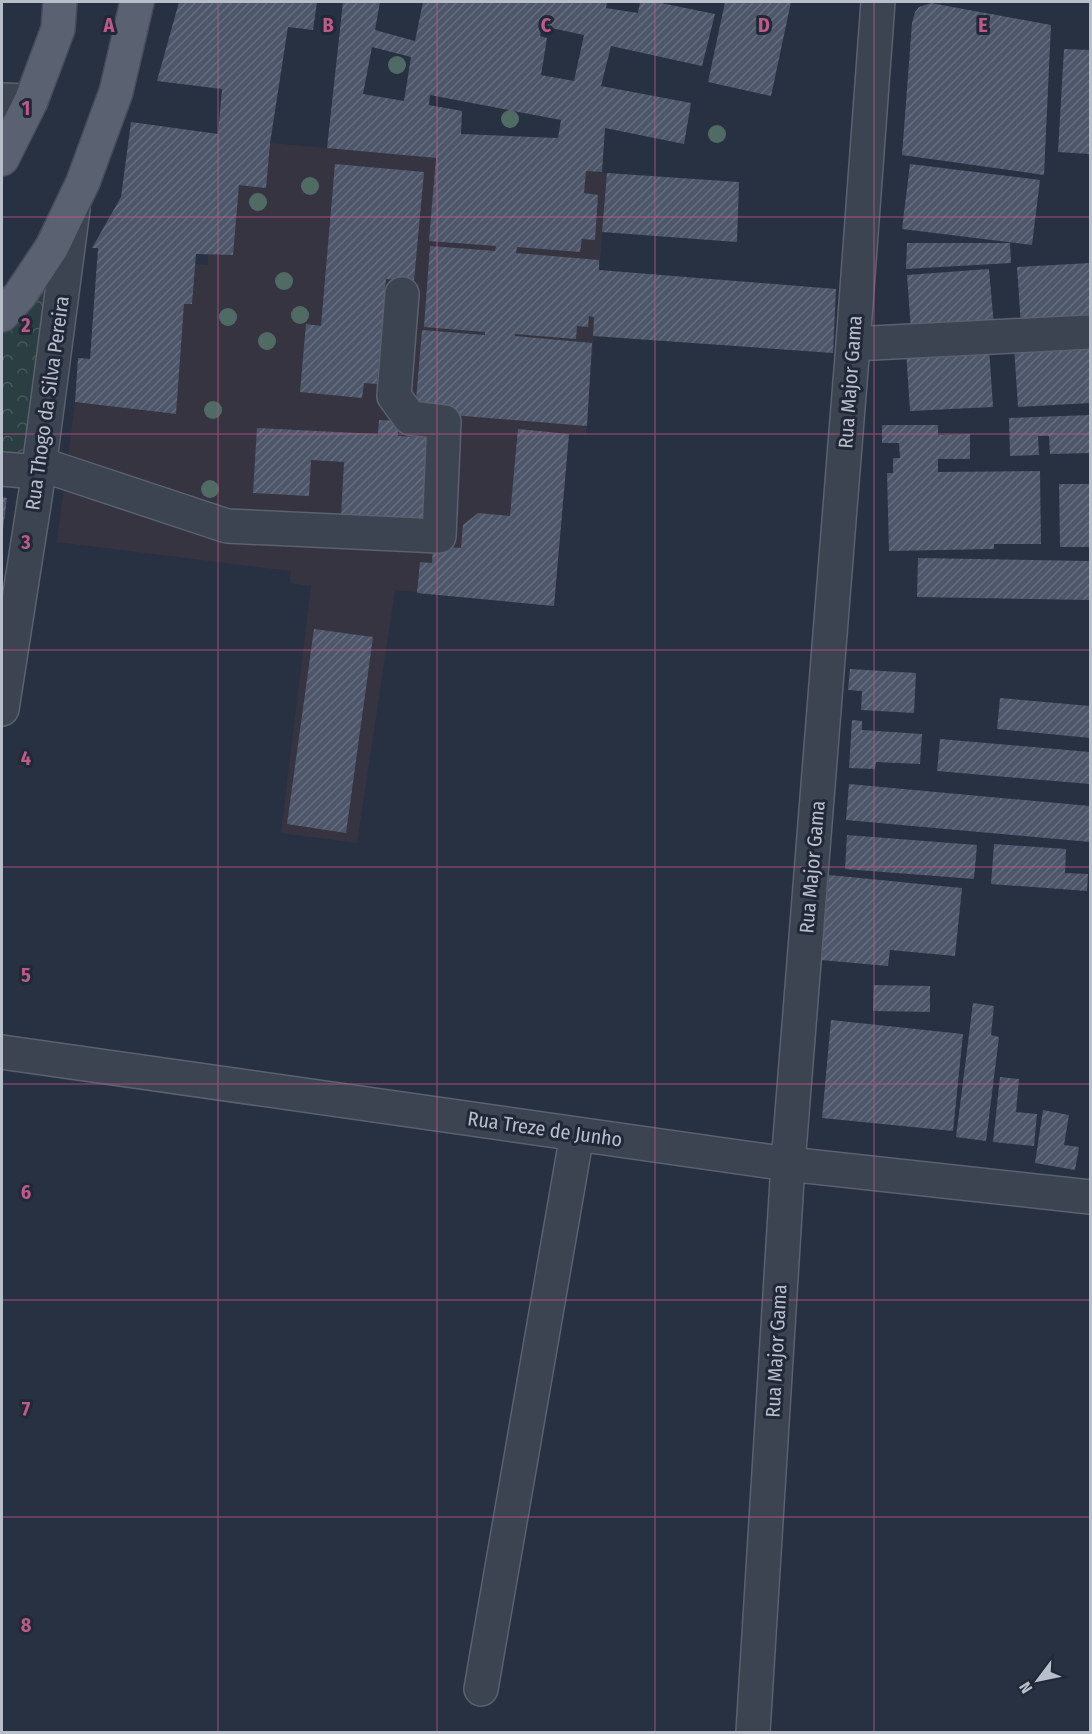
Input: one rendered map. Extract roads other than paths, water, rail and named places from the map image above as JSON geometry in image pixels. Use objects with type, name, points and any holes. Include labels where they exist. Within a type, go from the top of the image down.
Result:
[{"type":"main road","points":[[2,315],[20,295],[52,247],[83,182],[116,92],[137,2]]},
{"type":"main road","points":[[2,159],[16,100],[61,11]]},
{"type":"street","name":"Rua Major Gama","points":[[753,1732],[788,1164],[878,2]]},
{"type":"street","name":"Rua Thogo da Silva Pereira","points":[[2,709],[39,468],[73,203]]},
{"type":"street","points":[[2,469],[39,468],[227,526],[439,536],[444,422],[410,418],[394,396],[402,294]]},
{"type":"street","points":[[853,344],[1090,332]]},
{"type":"street","name":"Rua Treze de Junho","points":[[2,1052],[788,1164],[1090,1197]]},
{"type":"street","points":[[481,1689],[576,1134]]}]
